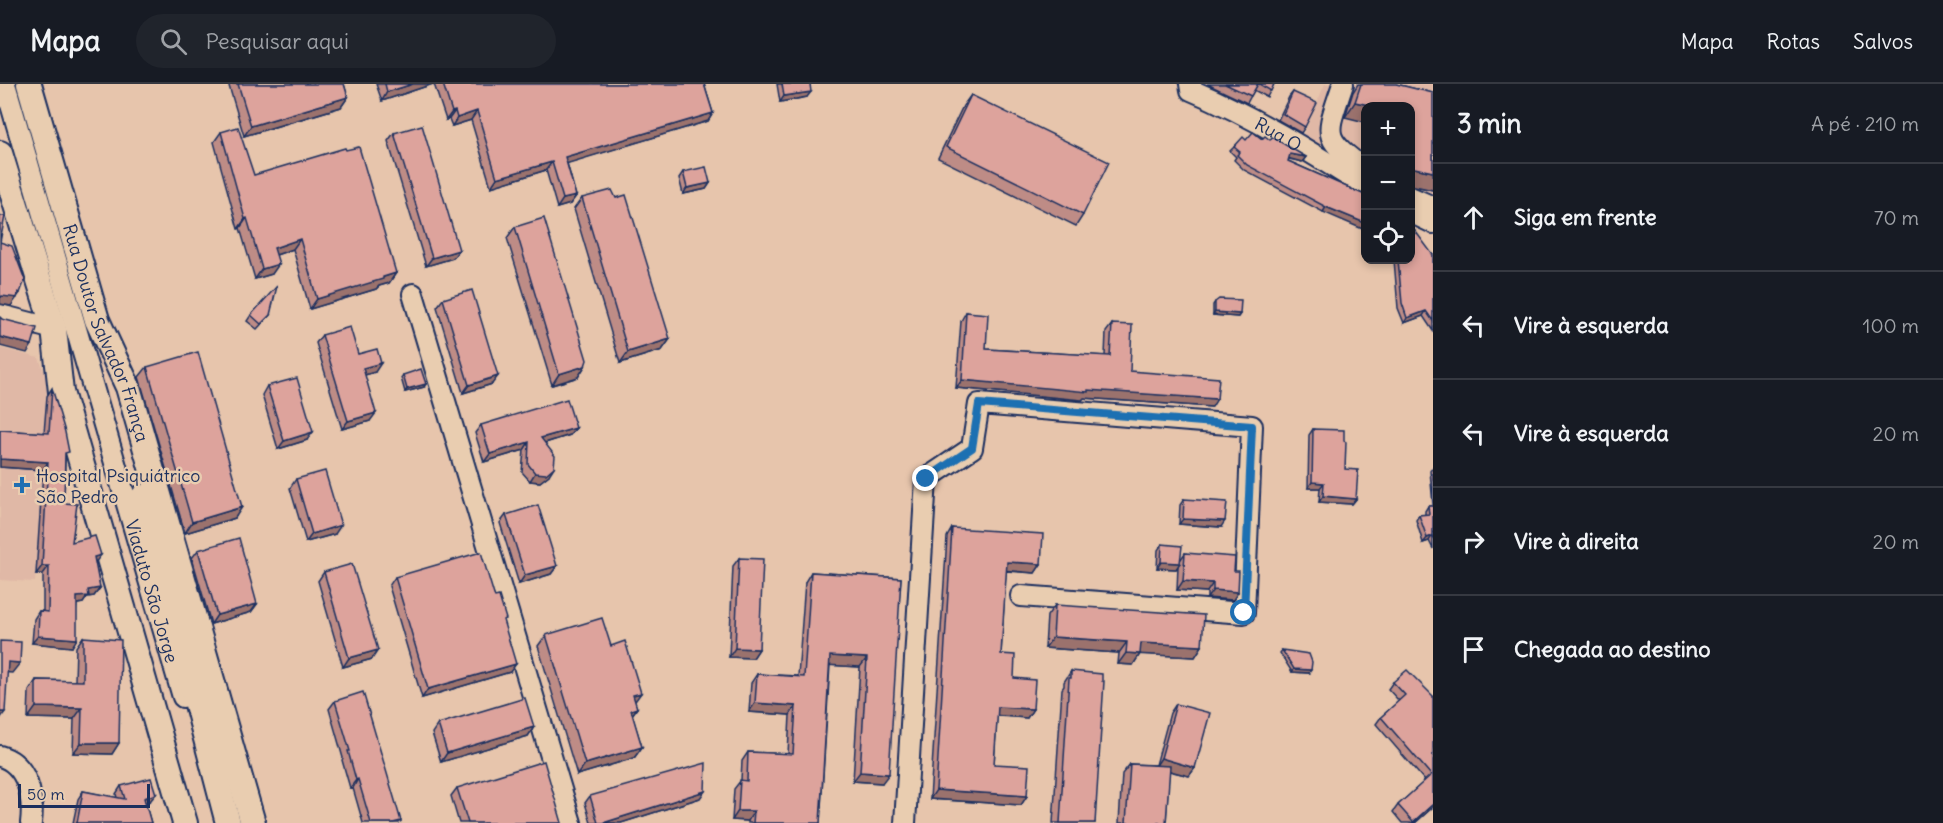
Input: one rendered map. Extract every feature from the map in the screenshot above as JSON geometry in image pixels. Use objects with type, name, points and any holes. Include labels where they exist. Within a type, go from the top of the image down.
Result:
[{"type":"main road","name":"Rua Doutor Salvador França","points":[[29,84],[75,324],[61,392],[185,823]]},
{"type":"main road","name":"Rua Doutor Salvador França","points":[[0,153],[75,324],[128,387],[253,823]]},
{"type":"main road","name":"Viaduto São Jorge","points":[[75,324],[113,382],[228,823]]},
{"type":"main road","name":"Viaduto São Jorge","points":[[75,324],[71,390],[197,823]]},
{"type":"street","points":[[0,315],[75,324],[4,84]]},
{"type":"street","name":"Rua O","points":[[1190,84],[1191,90],[1218,101],[1292,141],[1361,184]]},
{"type":"street","points":[[1343,84],[1331,121],[1330,137],[1338,149],[1361,167]]},
{"type":"street","points":[[1415,199],[1433,207]]},
{"type":"street","points":[[1415,215],[1433,224]]},
{"type":"street","points":[[413,294],[571,823]]},
{"type":"street","name":"Viaduto São Jorge","points":[[75,324],[220,823]]},
{"type":"street","points":[[905,823],[926,479],[972,448],[979,404],[1252,426],[1244,613],[1021,596]]},
{"type":"street","points":[[0,756],[19,768],[30,790],[33,808],[31,823]]},
{"type":"shaded area","points":[[1325,84],[1433,84],[1433,218],[1415,207],[1415,102],[1361,102],[1361,177],[1300,142]]},
{"type":"shaded area","name":"Hospital Psiquiátrico São Pedro","points":[[0,348],[39,358],[51,389],[35,582],[0,580]]},
{"type":"building","points":[[238,84],[344,84],[348,97],[251,126]]},
{"type":"building","points":[[385,84],[413,84],[387,92]]},
{"type":"building","points":[[443,84],[704,84],[713,113],[565,157],[576,196],[563,199],[552,162],[497,178],[477,111],[457,118],[455,111],[452,112]]},
{"type":"building","points":[[782,84],[810,84],[811,92],[784,96]]},
{"type":"building","points":[[1225,84],[1258,84],[1251,96]]},
{"type":"building","points":[[1259,84],[1274,84],[1271,91]]},
{"type":"building","points":[[1361,84],[1396,84],[1433,93],[1433,172],[1415,168],[1415,102],[1355,102]]},
{"type":"building","points":[[1293,92],[1317,103],[1305,127],[1283,114]]},
{"type":"building","points":[[971,95],[1109,162],[1083,215],[946,147]]},
{"type":"building","points":[[422,125],[459,250],[432,258],[394,133]]},
{"type":"building","points":[[238,127],[254,175],[345,148],[346,150],[359,147],[396,273],[317,299],[300,239],[274,248],[279,264],[262,269],[247,218],[245,219],[221,132]]},
{"type":"building","points":[[1253,132],[1262,139],[1265,136],[1270,140],[1272,137],[1306,157],[1290,154],[1288,161],[1361,193],[1361,221],[1326,207],[1247,165],[1237,155],[1240,152],[1234,147],[1243,137],[1246,140]]},
{"type":"building","points":[[706,167],[710,183],[687,188],[683,172]]},
{"type":"building","points":[[612,190],[616,198],[626,195],[670,339],[628,352],[582,198]]},
{"type":"building","points":[[0,216],[5,216],[0,242]]},
{"type":"building","points":[[544,218],[587,360],[585,366],[559,374],[515,227]]},
{"type":"building","points":[[1415,231],[1433,255],[1433,321],[1426,311],[1407,318],[1402,303],[1398,264],[1415,264]]},
{"type":"building","points":[[0,242],[12,246],[25,280],[17,298],[2,296],[0,298]]},
{"type":"building","points":[[277,286],[270,315],[261,324],[251,315]]},
{"type":"building","points":[[472,290],[498,376],[469,385],[443,299]]},
{"type":"building","points":[[1219,299],[1241,300],[1240,314],[1215,312],[1215,302]]},
{"type":"building","points":[[966,312],[988,314],[986,349],[1110,356],[1112,324],[1132,325],[1130,371],[1219,378],[1217,399],[1088,390],[1088,392],[962,380]]},
{"type":"building","points":[[0,317],[37,328],[32,345],[0,337]]},
{"type":"building","points":[[350,327],[358,354],[377,349],[381,363],[363,368],[376,413],[348,421],[322,335]]},
{"type":"building","points":[[198,352],[242,507],[192,522],[147,367]]},
{"type":"building","points":[[421,369],[426,384],[407,389],[403,375]]},
{"type":"building","points":[[297,378],[313,432],[284,441],[267,386]]},
{"type":"building","points":[[52,388],[69,452],[65,453],[64,503],[77,504],[72,542],[95,536],[101,555],[94,557],[100,588],[88,590],[89,596],[77,597],[77,639],[38,636],[39,611],[48,612],[49,566],[42,566],[48,462],[0,459],[0,430],[49,433]]},
{"type":"building","points":[[567,399],[576,428],[541,438],[555,456],[554,467],[546,474],[535,473],[528,464],[529,442],[490,454],[481,425]]},
{"type":"building","points":[[1313,429],[1344,430],[1345,469],[1358,470],[1356,499],[1323,496],[1324,483],[1312,482]]},
{"type":"building","points":[[325,471],[341,525],[312,534],[296,479]]},
{"type":"building","points":[[1184,499],[1227,502],[1225,521],[1183,519]]},
{"type":"building","points":[[538,505],[557,566],[525,575],[506,515]]},
{"type":"building","points":[[1428,506],[1433,506],[1433,537],[1427,538],[1419,515],[1429,514]]},
{"type":"building","points":[[952,528],[1043,534],[1041,564],[1007,562],[1001,654],[1015,655],[1014,678],[1035,680],[1033,709],[998,707],[994,764],[1029,766],[1027,796],[936,790]]},
{"type":"building","points":[[239,538],[257,604],[217,615],[198,550]]},
{"type":"building","points":[[1162,544],[1182,546],[1180,563],[1161,562]]},
{"type":"building","points":[[481,552],[494,595],[499,596],[506,619],[503,620],[516,664],[428,689],[395,577]]},
{"type":"building","points":[[1185,553],[1235,557],[1234,571],[1239,571],[1238,592],[1213,590],[1213,583],[1183,581]]},
{"type":"building","points":[[739,558],[763,559],[759,649],[735,648]]},
{"type":"building","points":[[352,564],[378,650],[349,658],[324,572]]},
{"type":"building","points":[[811,572],[901,578],[889,774],[860,772],[867,658],[830,656],[820,823],[753,823],[754,811],[738,811],[740,780],[747,781],[748,752],[793,754],[796,706],[755,703],[757,674],[804,677]]},
{"type":"building","points":[[1055,605],[1204,615],[1202,646],[1141,643],[1140,654],[1126,653],[1127,642],[1053,637]]},
{"type":"building","points":[[602,618],[611,646],[625,641],[641,693],[633,695],[637,708],[631,710],[642,747],[585,764],[546,635]]},
{"type":"building","points":[[83,637],[121,640],[119,743],[81,743],[82,708],[36,707],[36,680],[83,681]]},
{"type":"building","points":[[0,641],[21,642],[20,663],[8,662],[5,712],[0,712]]},
{"type":"building","points":[[1282,650],[1309,654],[1312,662],[1311,670],[1294,669]]},
{"type":"building","points":[[1407,670],[1433,696],[1433,804],[1413,822],[1398,805],[1431,775],[1381,717],[1405,695],[1393,682]]},
{"type":"building","points":[[1071,671],[1102,674],[1102,681],[1104,681],[1095,823],[1060,823]]},
{"type":"building","points":[[363,692],[401,821],[371,823],[358,779],[356,780],[335,701]]},
{"type":"building","points":[[525,698],[534,727],[447,753],[438,724]]},
{"type":"building","points":[[1176,704],[1210,713],[1195,768],[1161,758]]},
{"type":"building","points":[[544,761],[562,823],[468,823],[457,788]]},
{"type":"building","points":[[706,763],[705,791],[598,823],[590,796]]},
{"type":"building","points":[[1130,764],[1170,766],[1166,823],[1126,823]]},
{"type":"building","points":[[151,778],[156,794],[144,798],[151,823],[77,823],[83,791],[125,799],[121,786]]},
{"type":"place","name":"Hospital Psiquiátrico São Pedro","points":[[22,485]]},
{"type":"route","points":[[926,479],[972,448],[979,404],[1252,426],[1244,613]]}]
